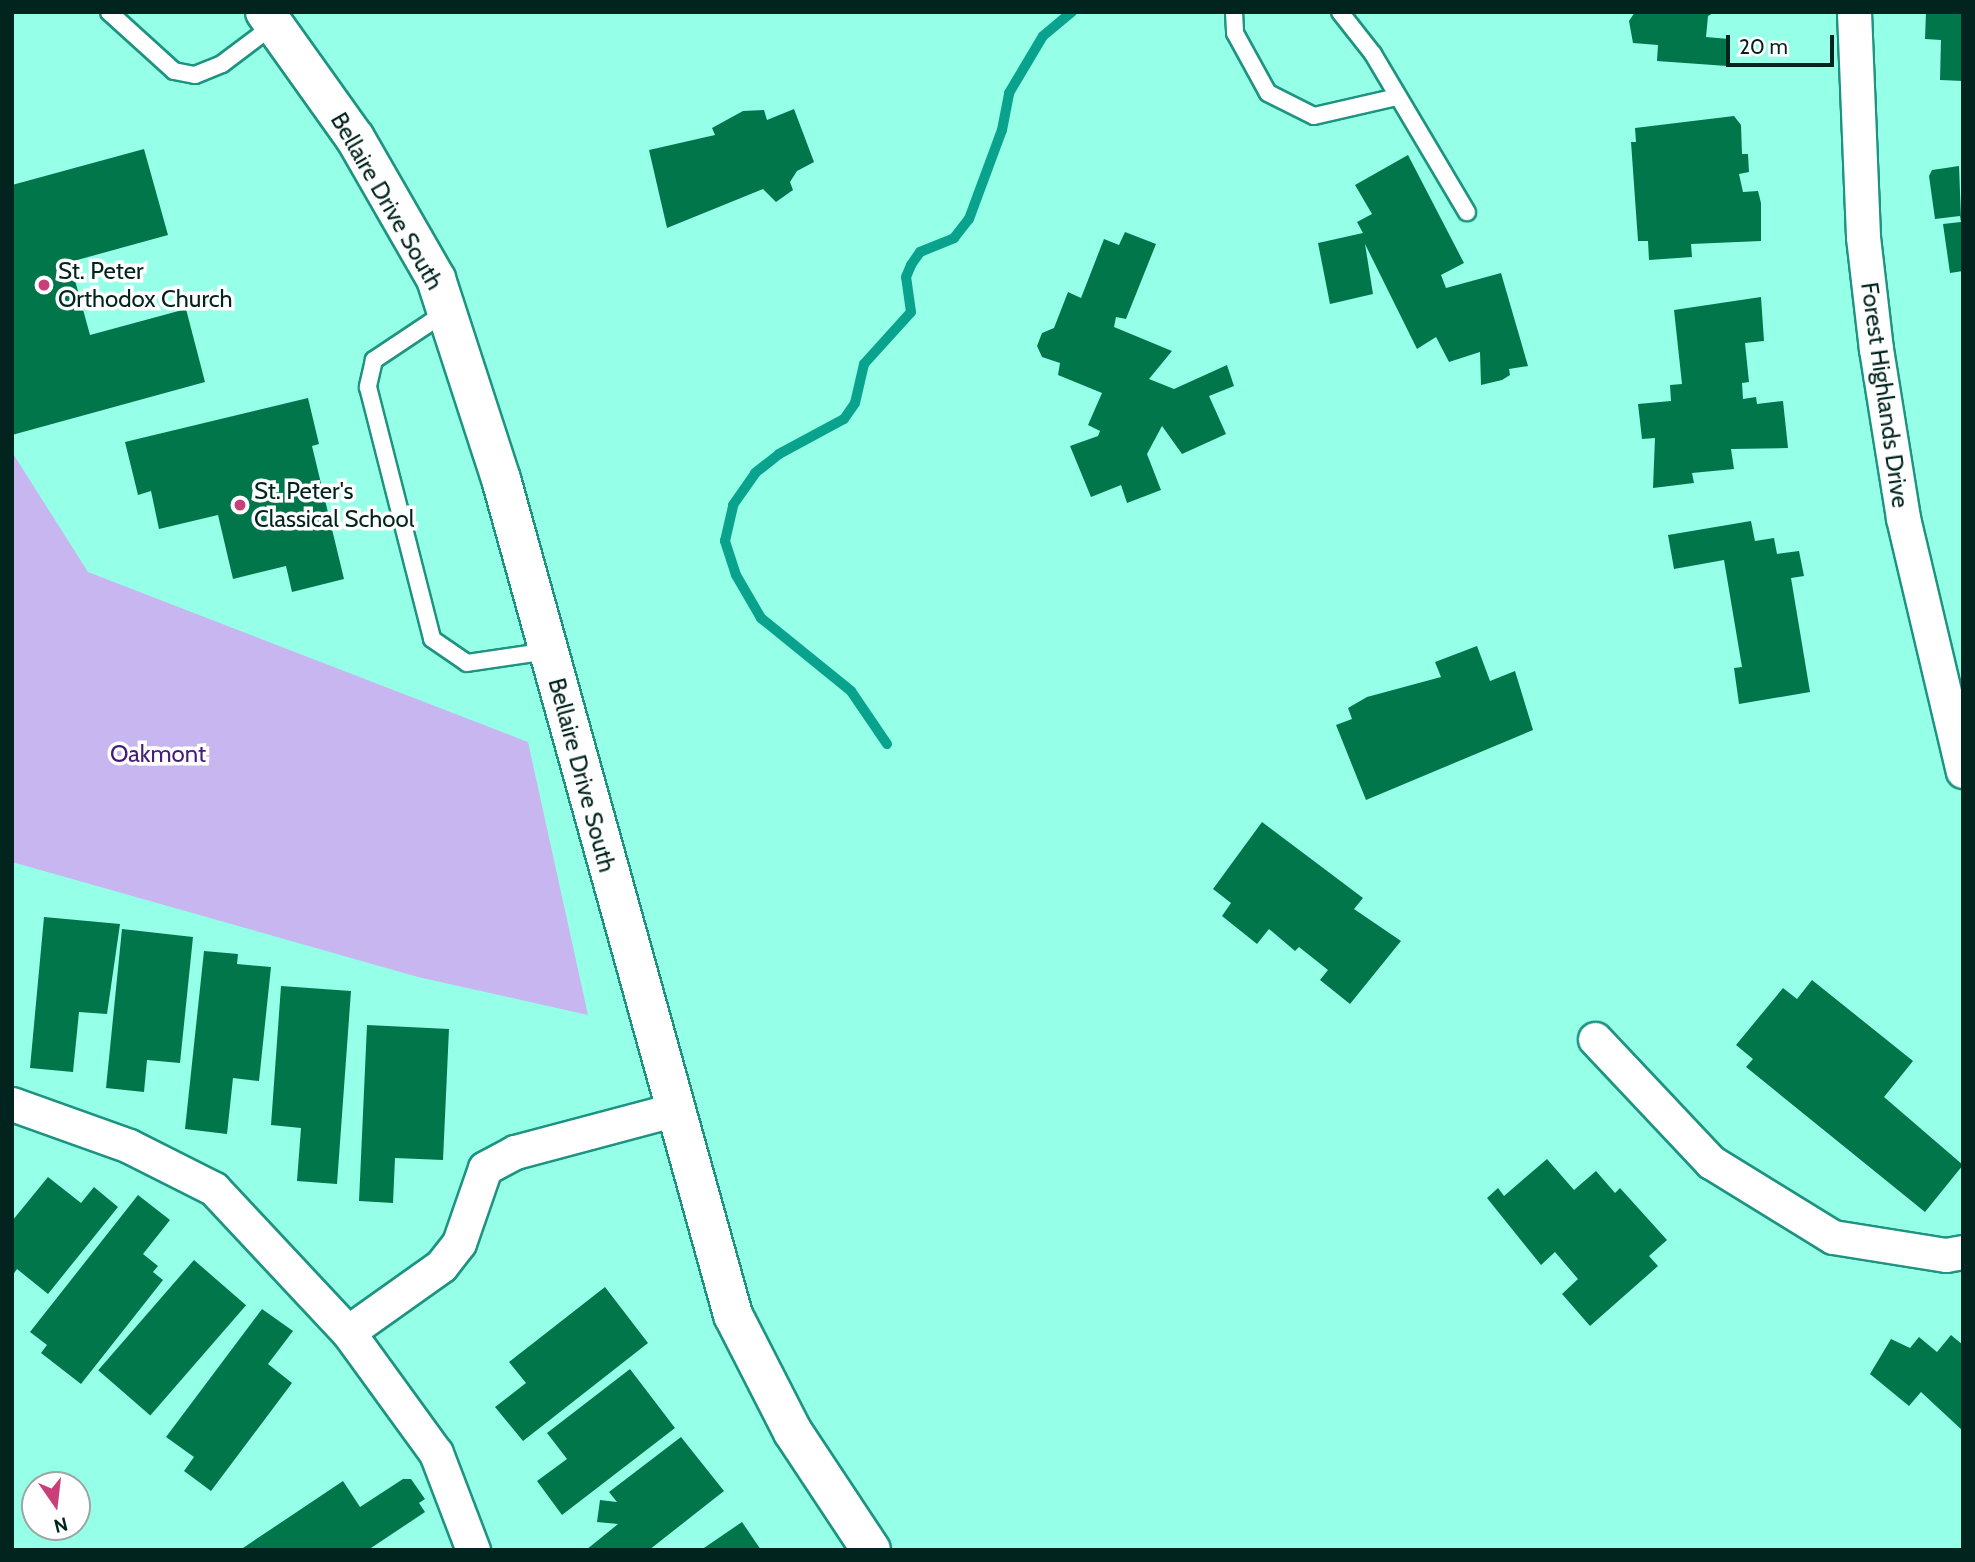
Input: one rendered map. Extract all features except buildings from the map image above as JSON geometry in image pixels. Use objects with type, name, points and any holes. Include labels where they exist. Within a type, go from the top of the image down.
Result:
[{"type":"street","name":"Forest Highlands Drive","points":[[1854,12],[1863,237],[1876,349],[1903,519],[1963,771]]},
{"type":"street","name":"Bellaire Drive South","points":[[269,18],[355,138],[436,279],[501,479],[673,1110],[733,1315],[793,1433],[871,1550]]},
{"type":"street","points":[[1595,1039],[1711,1162],[1833,1237],[1946,1255],[1963,1252]]},
{"type":"street","points":[[12,1104],[129,1146],[214,1189],[348,1332],[436,1453],[473,1550]]},
{"type":"street","points":[[348,1332],[441,1266],[459,1243],[485,1168],[515,1152],[673,1110]]},
{"type":"lane","points":[[109,12],[174,71],[195,75],[222,64],[269,18]]},
{"type":"lane","points":[[1234,12],[1236,33],[1268,93],[1314,116],[1397,96]]},
{"type":"lane","points":[[1340,12],[1373,54],[1467,212]]},
{"type":"lane","points":[[447,312],[374,359],[368,387],[432,639],[467,663],[548,651]]},
{"type":"green space","name":"Oakmont","points":[[12,452],[88,572],[528,742],[588,1015],[418,977],[12,862]]},
{"type":"waterway","points":[[887,744],[851,691],[761,618],[736,575],[725,541],[733,505],[755,473],[779,454],[844,419],[855,403],[864,364],[911,312],[906,277],[911,265],[920,252],[954,238],[969,219],[1002,130],[1009,93],[1043,36],[1072,12]]},
{"type":"place","name":"St. Peter Orthodox Church","points":[[44,285]]},
{"type":"place","name":"St. Peter's Classical School","points":[[240,505]]}]
